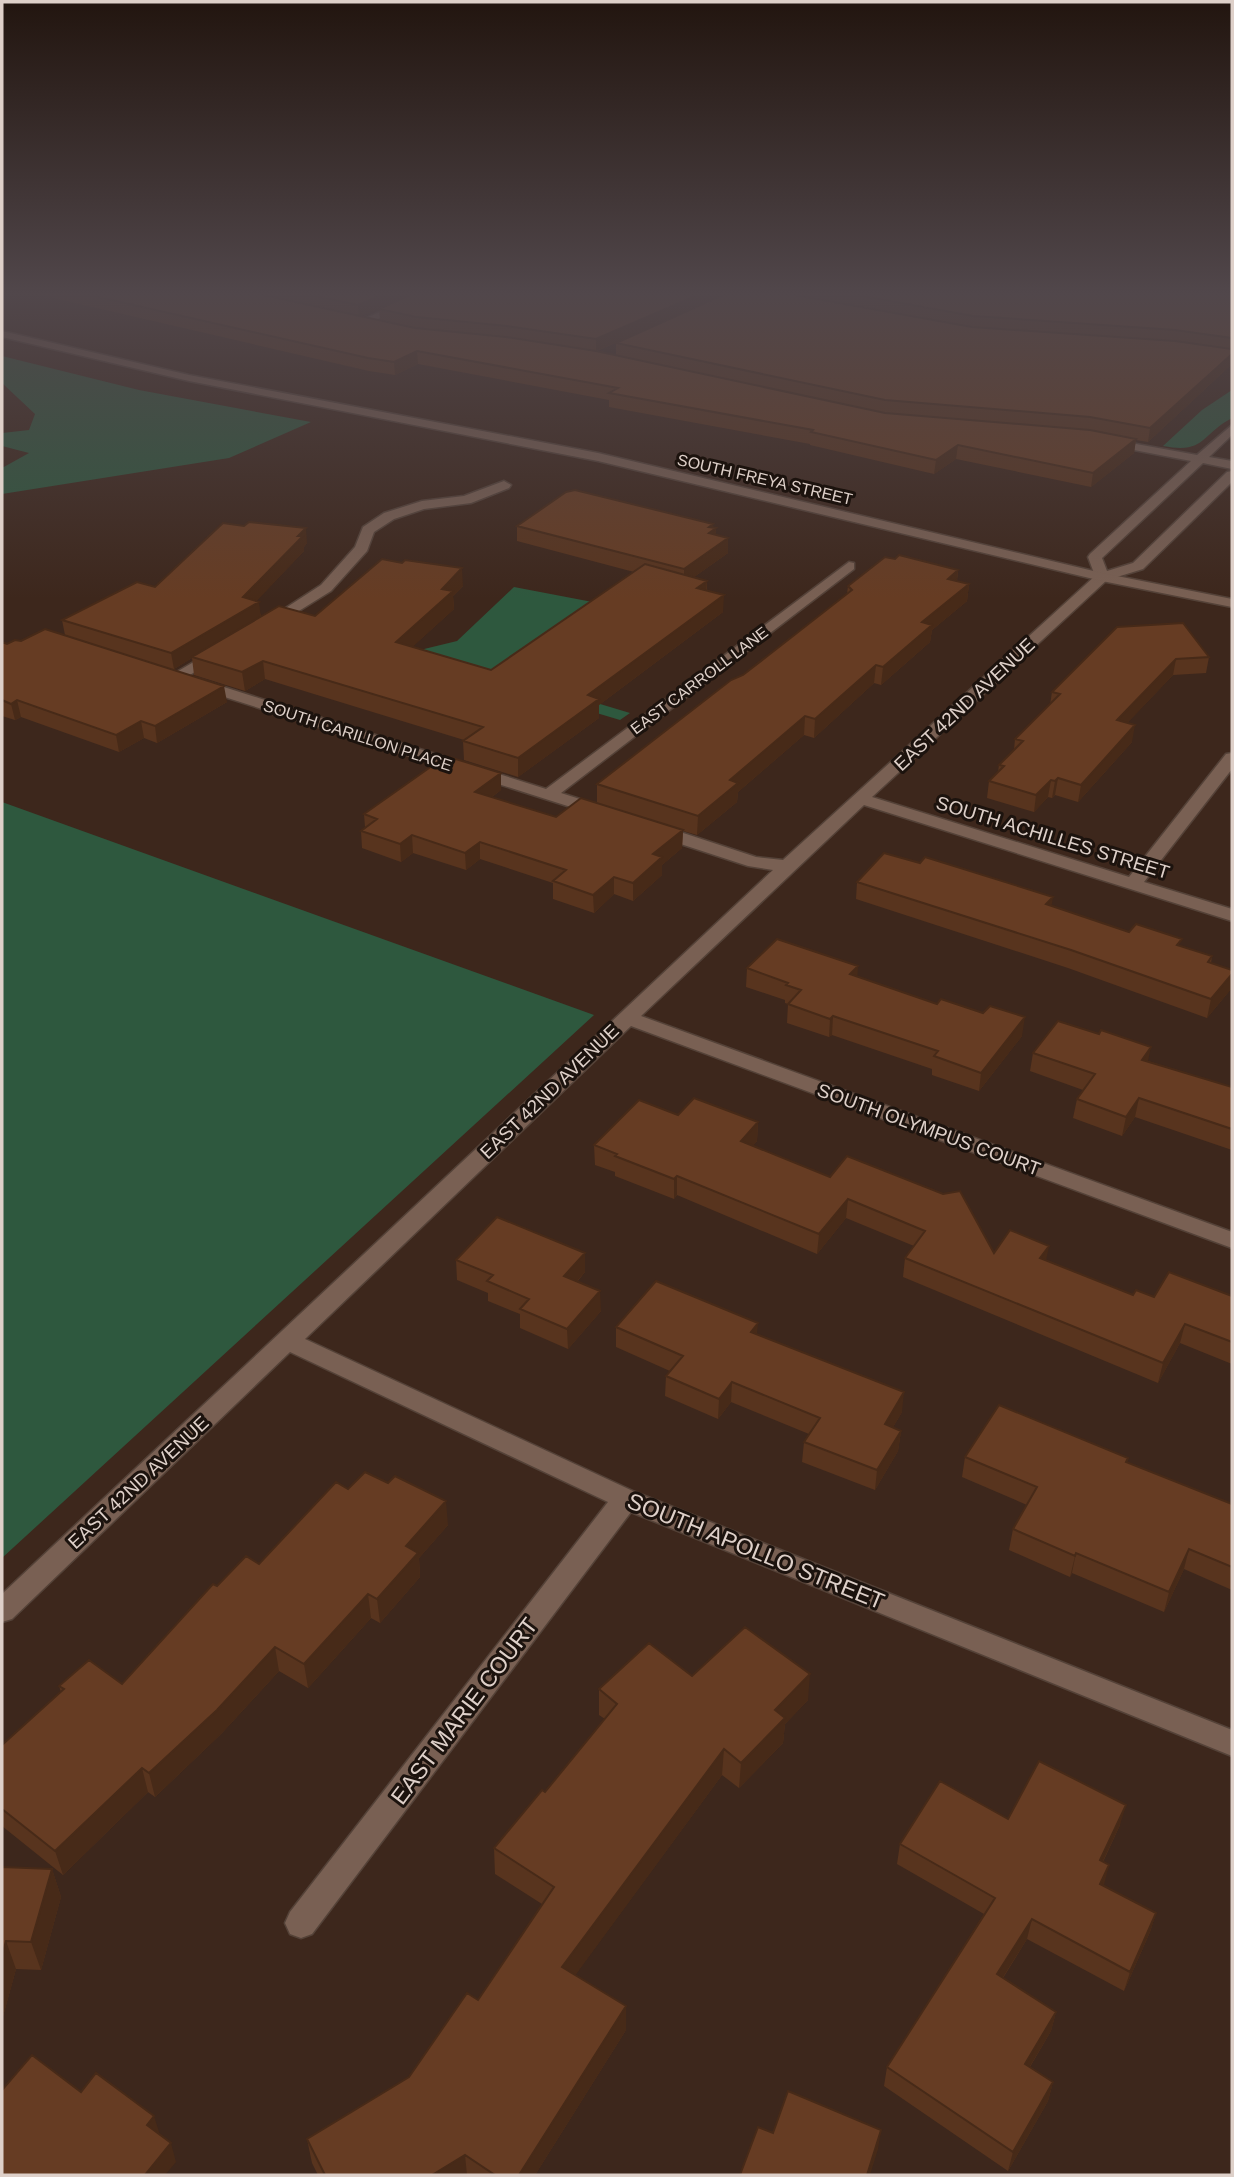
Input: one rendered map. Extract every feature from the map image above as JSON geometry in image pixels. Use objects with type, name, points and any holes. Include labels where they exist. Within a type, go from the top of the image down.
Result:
[{"type":"street","name":"SOUTH FREYA STREET","points":[[280,396],[598,457],[1102,576],[1232,603]]},
{"type":"street","points":[[1232,429],[1203,459],[1095,556],[1102,576],[1138,566],[1232,475]]},
{"type":"street","points":[[1088,437],[1232,465]]},
{"type":"street","points":[[258,630],[327,589],[362,548],[368,530],[389,516],[422,505],[466,500],[504,485]]},
{"type":"street","name":"EAST CARROLL LANE","points":[[548,794],[849,566]]},
{"type":"street","name":"EAST 42ND AVENUE","points":[[2,1611],[626,1017],[1102,576]]},
{"type":"street","name":"SOUTH CARILLON PLACE","points":[[234,643],[169,675],[754,862],[787,866]]},
{"type":"street","points":[[1133,884],[1232,758]]},
{"type":"street","name":"SOUTH ACHILLES STREET","points":[[862,799],[1232,915]]},
{"type":"street","name":"SOUTH OLYMPUS COURT","points":[[626,1017],[1232,1240]]},
{"type":"street","name":"SOUTH APOLLO STREET","points":[[288,1341],[626,1499],[1232,1743]]},
{"type":"street","name":"EAST MARIE COURT","points":[[301,1923],[626,1499]]},
{"type":"green space","points":[[15,396],[169,396],[311,422],[229,458],[2,494],[2,468],[29,453],[2,446],[2,433],[29,430],[35,414]]},
{"type":"green space","points":[[1224,396],[1232,396],[1232,418],[1202,441],[1187,447],[1163,446],[1202,410]]},
{"type":"green space","points":[[514,587],[603,604],[507,676],[630,713],[620,720],[293,622],[420,650],[457,641]]},
{"type":"green space","points":[[2,802],[594,1015],[2,1558]]},
{"type":"building","points":[[623,396],[804,396],[885,413],[1090,430],[1136,439],[1093,473],[958,445],[936,460],[811,432],[813,430]]},
{"type":"building","points":[[864,396],[1186,396],[1150,428],[1090,417],[885,400]]},
{"type":"building","points":[[575,490],[713,524],[709,527],[716,528],[709,533],[728,538],[684,569],[517,526],[566,492]]},
{"type":"building","points":[[249,522],[306,528],[298,536],[303,536],[243,597],[259,602],[171,653],[62,620],[137,582],[155,587],[223,523],[244,526]]},
{"type":"building","points":[[899,555],[958,570],[948,579],[969,584],[922,622],[932,625],[883,667],[876,665],[815,719],[805,716],[730,780],[738,783],[698,816],[597,784],[852,590],[848,586],[885,557],[895,559]]},
{"type":"building","points":[[382,559],[462,568],[442,589],[453,591],[396,642],[491,670],[645,564],[707,581],[697,588],[724,595],[588,695],[599,699],[518,758],[463,741],[483,727],[263,661],[242,672],[192,657],[279,606],[315,616]]},
{"type":"building","points":[[1183,623],[1209,657],[1176,659],[1117,720],[1135,725],[1081,785],[1058,778],[1051,780],[1036,795],[989,781],[1004,766],[999,765],[1023,741],[1015,739],[1060,694],[1052,692],[1117,627]]},
{"type":"building","points":[[45,629],[224,686],[155,726],[141,721],[116,735],[17,700],[11,704],[2,700],[2,642],[7,644],[15,640],[21,641]]},
{"type":"building","points":[[446,756],[501,773],[475,792],[556,817],[581,798],[683,830],[653,854],[662,857],[633,883],[614,877],[593,895],[553,881],[566,870],[480,842],[465,853],[412,835],[400,844],[361,831],[377,819],[364,814]]},
{"type":"building","points":[[884,853],[920,863],[925,857],[1053,897],[1046,904],[1129,932],[1136,924],[1182,939],[1177,945],[1212,956],[1208,962],[1232,970],[1232,974],[1211,999],[1071,950],[857,882]]},
{"type":"building","points":[[777,939],[858,966],[850,974],[937,1004],[941,999],[983,1013],[990,1006],[1025,1017],[981,1073],[934,1056],[938,1051],[788,1004],[801,990],[747,968]]},
{"type":"building","points":[[1058,1021],[1099,1034],[1101,1030],[1151,1047],[1142,1060],[1232,1087],[1232,1129],[1139,1098],[1126,1117],[1077,1099],[1095,1074],[1033,1053]]},
{"type":"building","points":[[694,1098],[758,1122],[741,1141],[830,1177],[847,1156],[943,1194],[960,1191],[994,1253],[1010,1230],[1049,1246],[1040,1258],[1133,1295],[1136,1290],[1154,1297],[1169,1272],[1232,1296],[1232,1342],[1185,1324],[1163,1363],[905,1258],[925,1231],[848,1199],[819,1234],[677,1176],[674,1179],[615,1156],[617,1154],[594,1145],[639,1100],[678,1115]]},
{"type":"building","points":[[497,1217],[585,1253],[564,1276],[600,1291],[567,1329],[520,1309],[529,1299],[487,1281],[493,1275],[456,1260]]},
{"type":"building","points":[[656,1281],[758,1323],[751,1332],[904,1392],[885,1424],[901,1431],[877,1470],[804,1442],[820,1418],[732,1382],[719,1399],[666,1376],[683,1356],[616,1327]]},
{"type":"building","points":[[999,1405],[1128,1458],[1126,1462],[1232,1504],[1232,1567],[1189,1549],[1169,1592],[1013,1529],[1037,1487],[965,1457]]},
{"type":"building","points":[[365,1472],[388,1483],[395,1476],[446,1501],[406,1546],[418,1553],[377,1599],[368,1594],[304,1664],[275,1647],[217,1710],[149,1773],[142,1768],[55,1851],[2,1809],[2,1745],[64,1689],[59,1686],[89,1660],[122,1684],[213,1584],[217,1586],[246,1556],[259,1564],[336,1482],[348,1489]]},
{"type":"building","points":[[745,1627],[810,1674],[775,1710],[785,1718],[741,1763],[724,1749],[562,1967],[626,2006],[519,2175],[495,2175],[465,2155],[432,2175],[325,2175],[307,2139],[409,2077],[467,1993],[478,2000],[554,1887],[494,1848],[542,1790],[545,1792],[617,1704],[599,1689],[649,1643],[692,1676]]},
{"type":"building","points":[[1039,1761],[1126,1805],[1100,1860],[1109,1865],[1100,1884],[1156,1913],[1130,1972],[1032,1919],[997,1974],[1056,2012],[1025,2064],[1053,2082],[1013,2152],[887,2067],[995,1898],[900,1844],[940,1781],[1008,1819]]},
{"type":"building","points":[[2,1867],[52,1869],[31,1942],[6,1941],[2,1956]]},
{"type":"building","points":[[32,2055],[81,2092],[96,2073],[154,2116],[147,2125],[171,2143],[145,2175],[2,2175],[2,2090]]},
{"type":"building","points":[[788,2091],[881,2130],[867,2175],[740,2175],[758,2127],[773,2133]]}]
